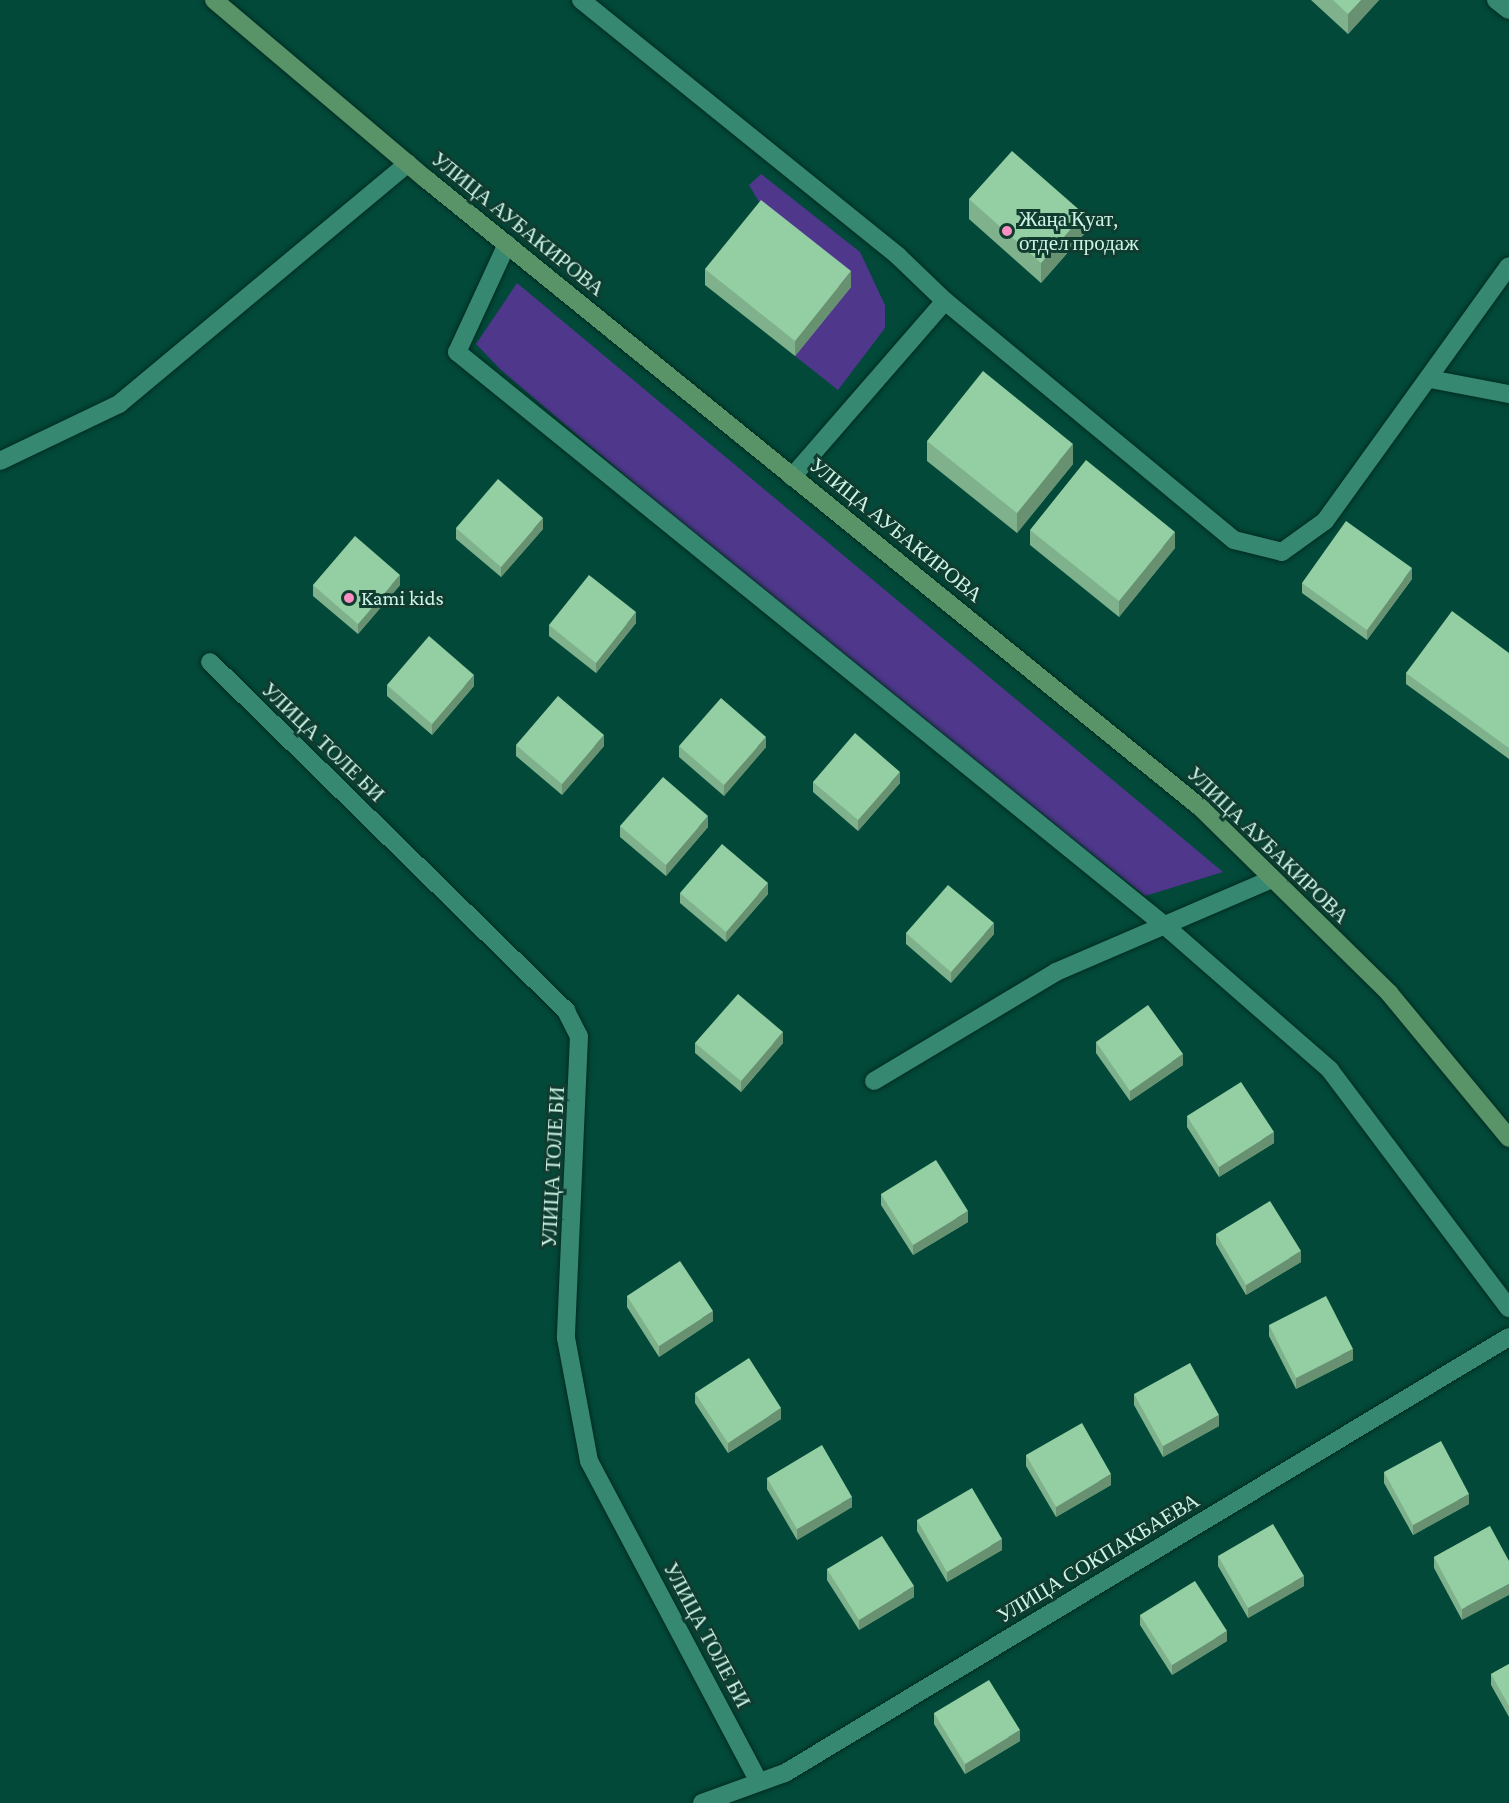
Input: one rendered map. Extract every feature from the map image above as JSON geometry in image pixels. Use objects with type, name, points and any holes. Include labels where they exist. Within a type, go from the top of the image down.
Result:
[{"type":"main road","name":"УЛИЦА АУБАКИРОВА","points":[[214,0],[408,163],[1201,808],[1389,993],[1509,1138]]},
{"type":"street","points":[[581,0],[898,256],[945,301],[1234,540],[1282,552],[1325,520],[1430,379],[1509,266]]},
{"type":"street","points":[[1496,0],[1509,10]]},
{"type":"street","points":[[0,461],[119,404],[408,163]]},
{"type":"street","points":[[507,244],[457,352],[1164,925],[1330,1070],[1509,1308]]},
{"type":"street","points":[[792,477],[945,301]]},
{"type":"street","points":[[1430,379],[1509,394]]},
{"type":"street","name":"УЛИЦА ТОЛЕ БИ","points":[[210,662],[566,1011],[579,1036],[566,1338],[589,1461],[759,1782]]},
{"type":"street","points":[[874,1081],[1056,972],[1272,879]]},
{"type":"street","name":"УЛИЦА СОКПАКБАЕВА","points":[[702,1803],[784,1773],[1509,1337]]},
{"type":"shaded area","points":[[761,174],[860,252],[885,305],[885,328],[838,390],[795,356],[762,207],[749,185]]},
{"type":"shaded area","points":[[517,283],[1223,872],[1145,896],[787,613],[501,370],[476,344]]},
{"type":"building","points":[[1333,0],[1361,0],[1348,14]]},
{"type":"building","points":[[1012,151],[1084,214],[1041,263],[969,199]]},
{"type":"building","points":[[761,200],[851,271],[795,341],[705,269]]},
{"type":"building","points":[[983,371],[1073,444],[1017,513],[927,441]]},
{"type":"building","points":[[1086,460],[1175,532],[1119,601],[1030,530]]},
{"type":"building","points":[[498,479],[543,518],[501,567],[456,528]]},
{"type":"building","points":[[1346,521],[1412,568],[1367,630],[1302,583]]},
{"type":"building","points":[[355,536],[400,575],[358,624],[313,585]]},
{"type":"building","points":[[589,575],[636,612],[596,663],[549,625]]},
{"type":"building","points":[[1452,611],[1509,653],[1509,748],[1406,673]]},
{"type":"building","points":[[429,636],[474,675],[432,724],[387,685]]},
{"type":"building","points":[[558,696],[604,735],[562,784],[516,745]]},
{"type":"building","points":[[721,698],[766,737],[724,785],[679,746]]},
{"type":"building","points":[[855,733],[900,772],[858,820],[813,782]]},
{"type":"building","points":[[663,777],[708,816],[666,865],[620,826]]},
{"type":"building","points":[[722,844],[768,883],[726,932],[680,893]]},
{"type":"building","points":[[948,885],[994,923],[951,972],[906,933]]},
{"type":"building","points":[[738,994],[783,1032],[741,1081],[695,1043]]},
{"type":"building","points":[[1148,1005],[1183,1054],[1130,1091],[1096,1042]]},
{"type":"building","points":[[1241,1082],[1274,1132],[1219,1167],[1187,1116]]},
{"type":"building","points":[[936,1160],[968,1211],[913,1245],[881,1194]]},
{"type":"building","points":[[1270,1201],[1301,1251],[1246,1285],[1216,1234]]},
{"type":"building","points":[[680,1261],[713,1311],[659,1346],[627,1296]]},
{"type":"building","points":[[1326,1296],[1353,1349],[1296,1378],[1269,1325]]},
{"type":"building","points":[[749,1358],[781,1408],[728,1443],[695,1393]]},
{"type":"building","points":[[1190,1363],[1219,1415],[1163,1446],[1134,1394]]},
{"type":"building","points":[[1082,1423],[1111,1474],[1056,1507],[1026,1455]]},
{"type":"building","points":[[1441,1441],[1469,1494],[1413,1525],[1384,1472]]},
{"type":"building","points":[[822,1445],[852,1497],[797,1529],[767,1478]]},
{"type":"building","points":[[972,1488],[1002,1539],[947,1572],[917,1520]]},
{"type":"building","points":[[1273,1524],[1304,1576],[1248,1608],[1218,1556]]},
{"type":"building","points":[[1490,1526],[1509,1561],[1509,1584],[1462,1609],[1434,1557]]},
{"type":"building","points":[[882,1536],[914,1586],[859,1620],[827,1569]]},
{"type":"building","points":[[1195,1581],[1227,1631],[1172,1665],[1140,1615]]},
{"type":"building","points":[[1509,1664],[1509,1706],[1491,1674]]},
{"type":"building","points":[[989,1680],[1020,1730],[965,1764],[934,1713]]},
{"type":"place","name":"Жаңа Қуат, отдел продаж","points":[[1007,231]]},
{"type":"place","name":"Kami kids","points":[[349,598]]}]
